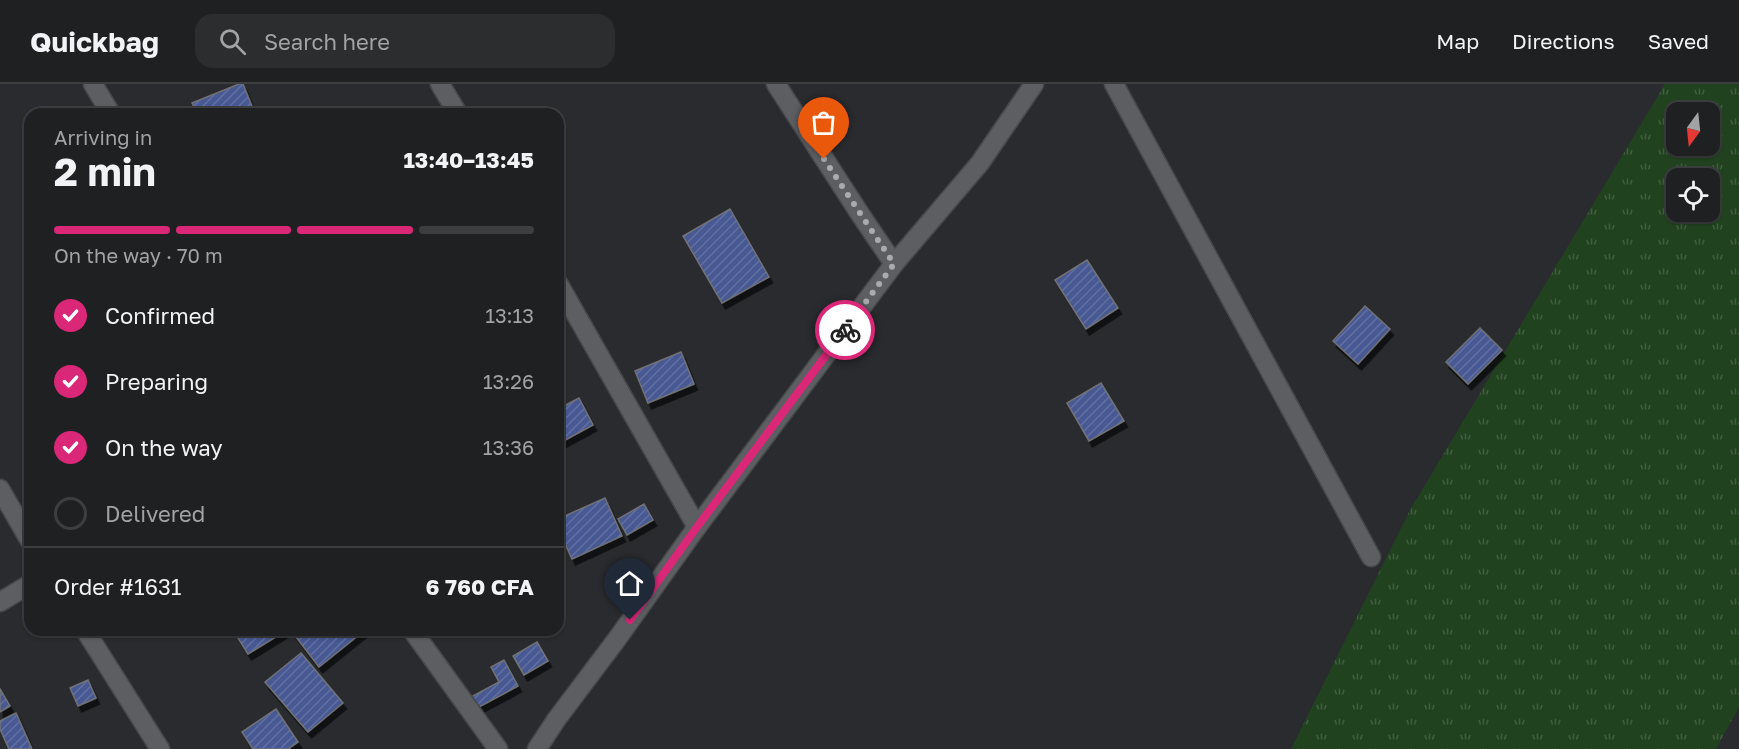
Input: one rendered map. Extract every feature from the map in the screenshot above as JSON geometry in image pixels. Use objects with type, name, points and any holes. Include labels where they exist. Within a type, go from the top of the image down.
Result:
[{"type":"street","points":[[93,84],[107,108]]},
{"type":"street","points":[[440,84],[454,108]]},
{"type":"street","points":[[776,84],[894,264]]},
{"type":"street","points":[[537,749],[697,527],[894,264],[980,163],[1034,84]]},
{"type":"street","points":[[1114,84],[1371,558]]},
{"type":"street","points":[[564,294],[697,527]]},
{"type":"street","points":[[0,489],[24,530]]},
{"type":"street","points":[[0,602],[24,588]]},
{"type":"street","points":[[89,636],[160,749]]},
{"type":"street","points":[[416,636],[498,749]]},
{"type":"green space","points":[[1665,84],[1739,84],[1739,707],[1716,749],[1291,749],[1410,510]]},
{"type":"building","points":[[243,84],[253,108],[194,108],[192,103]]},
{"type":"building","points":[[730,209],[769,277],[722,303],[683,236]]},
{"type":"building","points":[[1087,260],[1118,308],[1086,329],[1055,280]]},
{"type":"building","points":[[1365,306],[1390,329],[1358,364],[1333,341]]},
{"type":"building","points":[[1480,328],[1502,350],[1468,384],[1446,362]]},
{"type":"building","points":[[681,352],[694,384],[648,403],[635,371]]},
{"type":"building","points":[[1101,383],[1124,421],[1089,441],[1067,403]]},
{"type":"building","points":[[579,398],[593,425],[564,441],[564,406]]},
{"type":"building","points":[[605,498],[622,536],[572,559],[564,541],[564,516]]},
{"type":"building","points":[[644,504],[653,520],[627,535],[618,519]]},
{"type":"building","points":[[237,636],[277,636],[248,654]]},
{"type":"building","points":[[295,636],[358,636],[319,667]]},
{"type":"building","points":[[537,642],[548,661],[524,675],[513,656]]},
{"type":"building","points":[[301,653],[343,703],[308,732],[265,682]]},
{"type":"building","points":[[504,660],[518,686],[477,708],[471,697],[499,682],[491,667]]},
{"type":"building","points":[[88,680],[96,698],[78,706],[70,688]]},
{"type":"building","points":[[0,689],[10,706],[0,712]]},
{"type":"building","points":[[276,709],[298,742],[288,749],[253,749],[242,732]]},
{"type":"building","points":[[16,713],[32,749],[9,749],[0,729],[0,721]]},
{"type":"way so far","points":[[824,159],[894,264],[845,330]]},
{"type":"route","points":[[630,620],[845,330]]}]
